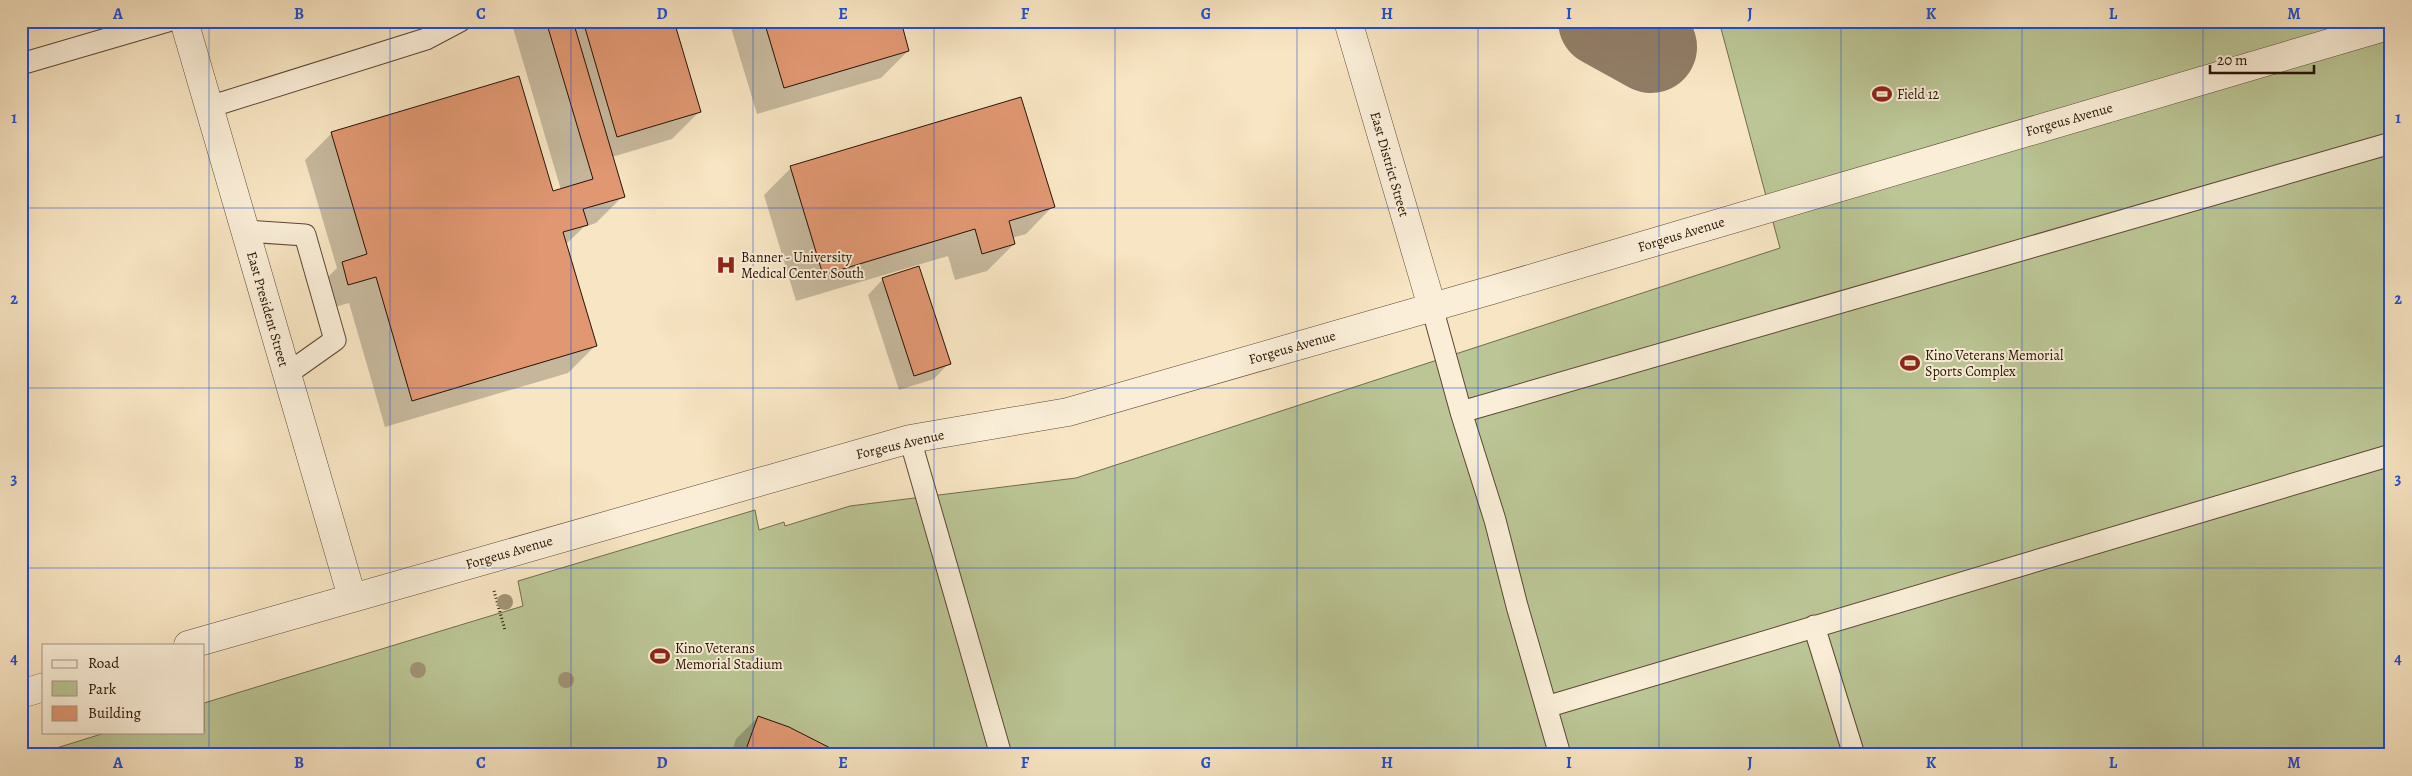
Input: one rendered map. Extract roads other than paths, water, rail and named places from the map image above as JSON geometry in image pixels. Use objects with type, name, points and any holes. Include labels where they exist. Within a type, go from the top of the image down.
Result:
[{"type":"street","name":"East President Street","points":[[184,21],[352,597]]},
{"type":"street","name":"East District Street","points":[[1348,21],[1432,306]]},
{"type":"street","name":"Forgeus Avenue","points":[[191,644],[910,438],[1068,412],[2391,25]]},
{"type":"street","points":[[21,694],[42,688]]},
{"type":"lane","points":[[21,64],[168,21]]},
{"type":"lane","points":[[209,107],[426,38],[460,21]]},
{"type":"lane","points":[[1461,412],[2391,143]]},
{"type":"lane","points":[[245,231],[305,235],[335,340],[287,374]]},
{"type":"lane","points":[[1432,306],[1461,412],[1495,520],[1560,755]]},
{"type":"lane","points":[[910,438],[1001,755]]},
{"type":"lane","points":[[1546,707],[2391,455]]},
{"type":"lane","points":[[1814,626],[1854,755]]},
{"type":"place","name":"Field 12","points":[[1882,94]]},
{"type":"place","name":"Banner - University Medical Center South","points":[[726,265]]},
{"type":"place","name":"Kino Veterans Memorial Sports Complex","points":[[1910,363]]},
{"type":"place","name":"Kino Veterans Memorial Stadium","points":[[660,656]]}]
